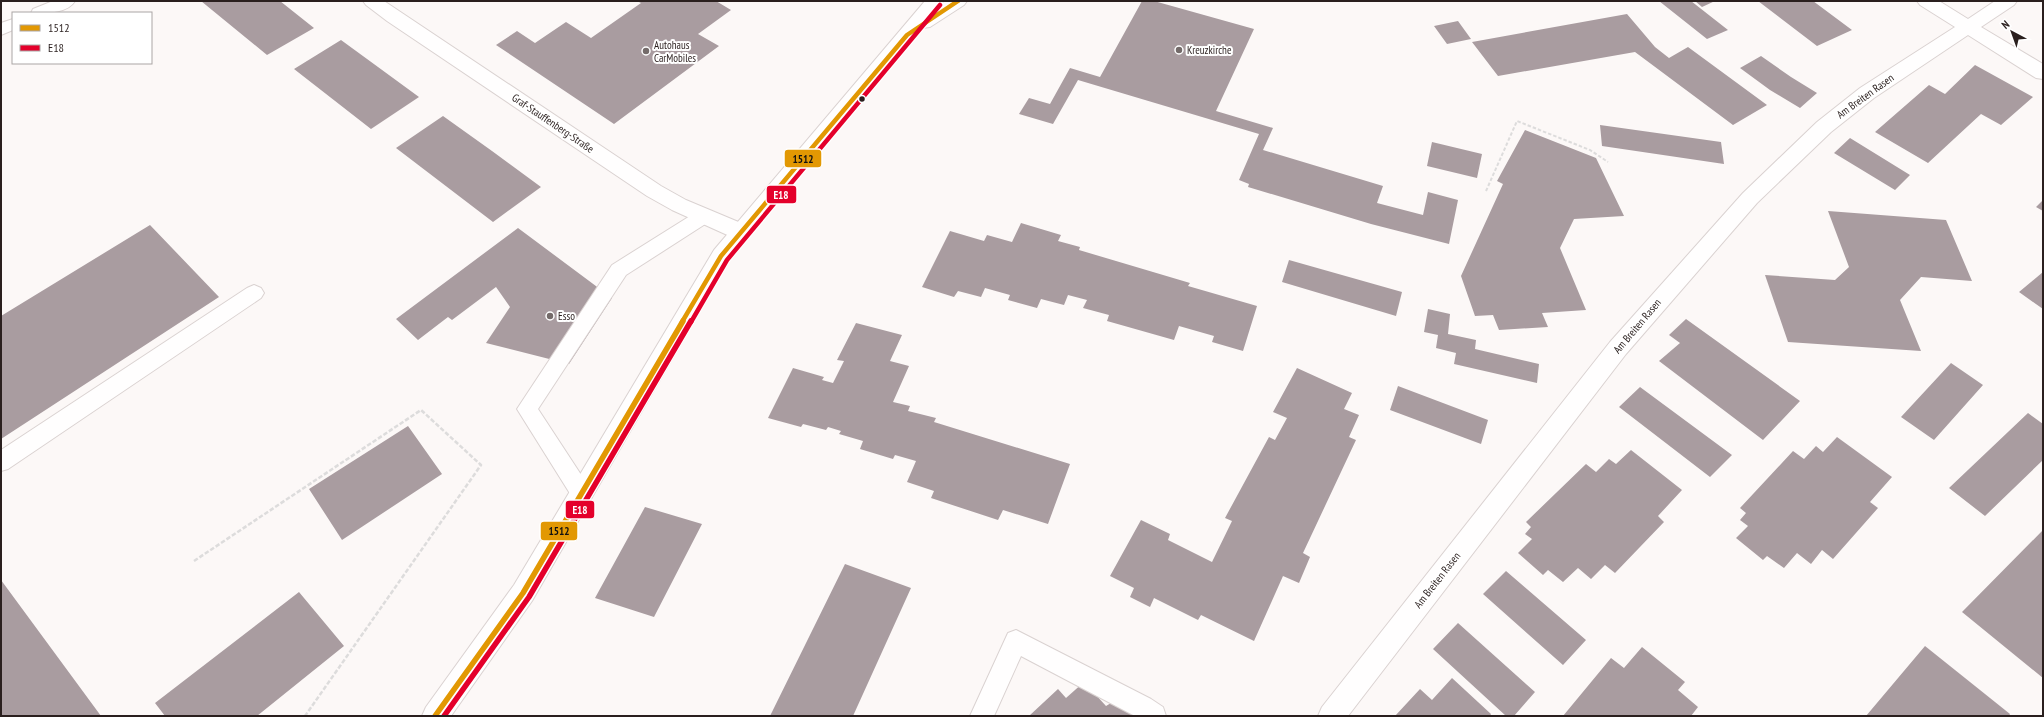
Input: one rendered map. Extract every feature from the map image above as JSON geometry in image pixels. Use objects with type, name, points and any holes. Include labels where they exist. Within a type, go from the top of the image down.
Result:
[{"type":"street","name":"Graf-Stauffenberg-Straße","points":[[372,1],[399,22],[654,190],[679,205],[741,232]]},
{"type":"street","points":[[436,716],[524,593],[721,256],[935,1]]},
{"type":"street","points":[[907,34],[958,1]]},
{"type":"street","points":[[1926,1],[2043,73]]},
{"type":"street","name":"Am Breiten Rasen","points":[[1331,716],[1618,348],[1750,198],[1824,127],[1867,93],[2008,1]]},
{"type":"lane","points":[[41,12],[67,1]]},
{"type":"lane","points":[[1,29],[12,24]]},
{"type":"lane","points":[[582,493],[527,409],[620,270],[704,216]]},
{"type":"lane","points":[[1,462],[254,293]]},
{"type":"lane","points":[[982,716],[1016,641],[1143,707],[1154,716]]},
{"type":"path","points":[[1486,191],[1517,121],[1590,150],[1608,162]]},
{"type":"path","points":[[194,561],[421,410],[481,465],[305,716]]},
{"type":"building","points":[[201,1],[280,1],[314,28],[267,55]]},
{"type":"building","points":[[637,1],[716,1],[731,10],[698,34],[719,46],[614,124],[496,45],[517,31],[535,43],[566,22],[591,38],[641,3]]},
{"type":"building","points":[[1142,1],[1154,1],[1254,29],[1216,111],[1273,128],[1263,150],[1383,186],[1377,203],[1423,215],[1428,192],[1458,200],[1449,244],[1371,224],[1248,187],[1249,184],[1239,180],[1259,134],[1078,80],[1053,124],[1019,114],[1029,98],[1050,104],[1070,68],[1100,77]]},
{"type":"building","points":[[1659,1],[1691,1],[1728,30],[1707,39]]},
{"type":"building","points":[[1695,1],[1715,1],[1702,7]]},
{"type":"building","points":[[1758,1],[1813,1],[1852,30],[1817,46]]},
{"type":"building","points":[[1627,14],[1655,47],[1669,58],[1688,47],[1767,105],[1733,125],[1635,52],[1498,76],[1472,42]]},
{"type":"building","points":[[1458,21],[1471,39],[1447,44],[1434,26]]},
{"type":"building","points":[[341,40],[419,97],[371,129],[294,69]]},
{"type":"building","points":[[1761,56],[1817,93],[1800,108],[1770,90],[1740,68]]},
{"type":"building","points":[[1975,65],[2033,97],[2001,125],[1981,114],[1928,163],[1875,132],[1929,85],[1945,94]]},
{"type":"building","points":[[443,116],[541,187],[493,222],[396,148]]},
{"type":"building","points":[[1600,125],[1721,142],[1724,164],[1602,146]]},
{"type":"building","points":[[1525,130],[1596,158],[1624,216],[1574,219],[1560,248],[1586,310],[1542,313],[1548,327],[1499,330],[1493,315],[1475,316],[1461,276],[1503,184],[1497,181]]},
{"type":"building","points":[[1850,138],[1910,175],[1895,190],[1834,153]]},
{"type":"building","points":[[1432,142],[1482,154],[1477,178],[1427,166]]},
{"type":"building","points":[[2043,200],[2043,211],[2036,207]]},
{"type":"building","points":[[1828,211],[1946,220],[1972,281],[1921,277],[1900,300],[1921,351],[1788,342],[1765,275],[1835,280],[1849,267]]},
{"type":"building","points":[[1021,223],[1061,235],[1058,241],[1080,247],[1079,250],[1190,283],[1188,286],[1257,306],[1243,351],[1212,342],[1214,336],[1179,326],[1174,340],[1107,321],[1109,315],[1083,308],[1087,300],[1068,295],[1064,305],[1041,299],[1037,308],[1008,300],[1010,295],[985,288],[981,297],[958,291],[954,297],[922,287],[950,231],[984,241],[987,235],[1012,242]]},
{"type":"building","points":[[150,225],[219,297],[1,439],[1,316]]},
{"type":"building","points":[[518,228],[612,298],[569,364],[486,343],[510,307],[496,287],[452,320],[448,317],[418,340],[396,319]]},
{"type":"building","points":[[1289,260],[1402,292],[1396,316],[1282,282]]},
{"type":"building","points":[[2043,272],[2043,309],[2019,292]]},
{"type":"building","points":[[1428,309],[1450,314],[1448,334],[1476,340],[1475,349],[1539,364],[1537,383],[1454,364],[1456,353],[1436,348],[1438,335],[1424,332]]},
{"type":"building","points":[[1686,319],[1800,401],[1763,440],[1659,361],[1680,343],[1669,335]]},
{"type":"building","points":[[856,323],[902,335],[890,361],[909,366],[893,402],[910,406],[908,411],[936,418],[934,422],[1070,464],[1048,524],[1003,510],[998,520],[931,498],[934,491],[907,482],[916,461],[895,455],[893,459],[860,449],[863,441],[839,434],[841,431],[828,427],[826,430],[803,424],[801,427],[768,418],[793,368],[824,377],[822,380],[833,383],[844,361],[837,360]]},
{"type":"building","points":[[1951,363],[1983,385],[1934,440],[1901,417]]},
{"type":"building","points":[[1297,368],[1352,393],[1344,409],[1359,415],[1349,437],[1356,440],[1303,553],[1310,557],[1299,583],[1283,576],[1254,641],[1201,615],[1198,620],[1154,598],[1150,607],[1130,597],[1134,588],[1110,576],[1141,520],[1170,534],[1168,540],[1212,562],[1232,521],[1225,518],[1269,437],[1275,440],[1287,418],[1273,412]]},
{"type":"building","points":[[1398,386],[1488,420],[1481,444],[1390,410]]},
{"type":"building","points":[[1640,387],[1732,455],[1710,477],[1619,407]]},
{"type":"building","points":[[2028,413],[2043,424],[2043,460],[1985,516],[1949,488]]},
{"type":"building","points":[[408,426],[442,474],[342,540],[309,489]]},
{"type":"building","points":[[1837,437],[1892,477],[1870,502],[1878,508],[1833,559],[1822,550],[1811,564],[1797,553],[1784,568],[1767,556],[1763,560],[1736,538],[1748,526],[1740,520],[1746,513],[1740,508],[1793,451],[1804,459],[1816,446],[1823,452]]},
{"type":"building","points":[[1631,450],[1682,490],[1658,516],[1664,522],[1615,573],[1605,565],[1591,579],[1578,568],[1563,582],[1548,570],[1543,575],[1518,553],[1532,539],[1525,534],[1531,527],[1526,522],[1586,464],[1596,472],[1609,459],[1616,464]]},
{"type":"building","points":[[645,507],[702,524],[654,617],[595,598]]},
{"type":"building","points":[[2043,530],[2043,678],[1962,612]]},
{"type":"building","points":[[845,564],[911,588],[853,716],[770,716]]},
{"type":"building","points":[[1506,571],[1586,640],[1563,665],[1483,594]]},
{"type":"building","points":[[1,580],[101,716],[1,716]]},
{"type":"building","points":[[299,592],[344,646],[257,716],[165,716],[155,703]]},
{"type":"building","points":[[1458,623],[1535,692],[1514,716],[1506,716],[1433,649]]},
{"type":"building","points":[[1925,646],[2010,714],[2009,716],[1866,716]]},
{"type":"building","points":[[1642,647],[1685,682],[1678,690],[1698,707],[1691,716],[1563,716],[1611,658],[1624,668]]},
{"type":"building","points":[[1452,678],[1491,714],[1490,716],[1395,716],[1420,689],[1432,700]]},
{"type":"building","points":[[1084,682],[1106,706],[1111,703],[1137,716],[1029,716],[1058,689],[1066,698]]},
{"type":"transit line","name":"1512","points":[[435,716],[523,593],[721,256],[907,35],[958,1]]},
{"type":"transit line","name":"E18","points":[[444,716],[529,597],[727,260],[940,5]]},
{"type":"place","name":"Kreuzkirche","points":[[1179,50]]},
{"type":"place","name":"Autohaus CarMobiles","points":[[646,51]]},
{"type":"place","name":"Esso","points":[[550,316]]}]
